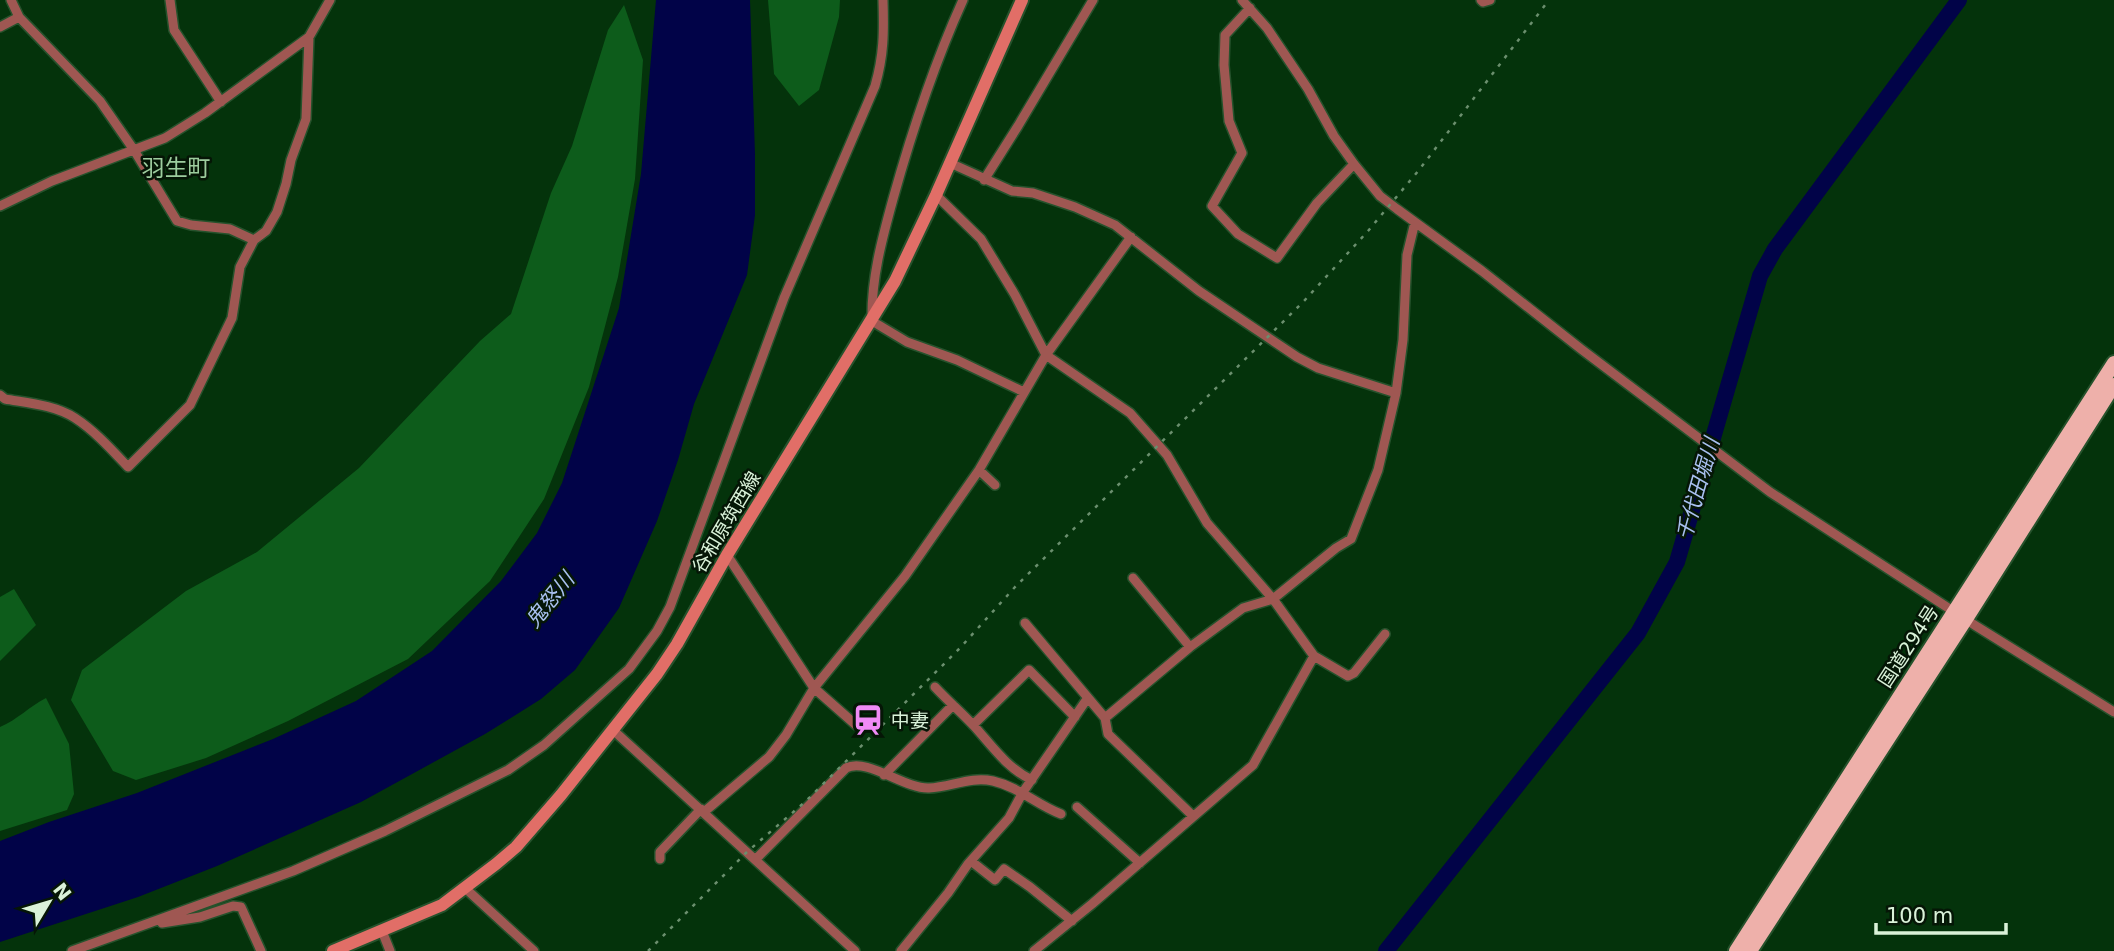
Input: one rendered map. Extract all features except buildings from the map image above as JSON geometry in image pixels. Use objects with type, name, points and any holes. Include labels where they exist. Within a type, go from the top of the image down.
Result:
[{"type":"highway","name":"国道294号","points":[[1750,951],[2114,363]]},
{"type":"highway","name":"国道294号","points":[[1736,951],[2114,385]]},
{"type":"main road","name":"谷和原筑西線","points":[[333,951],[442,905],[516,846],[613,730],[677,644],[727,555],[895,281],[1022,0]]},
{"type":"street","points":[[11,0],[19,17],[100,101],[134,150],[177,221],[230,229],[254,240]]},
{"type":"street","points":[[170,0],[174,30],[221,102]]},
{"type":"street","points":[[0,206],[52,181],[165,138],[221,102],[309,37],[330,0]]},
{"type":"street","points":[[72,951],[293,871],[385,831],[508,770],[551,739],[605,692],[640,656],[670,607],[784,298],[875,86],[882,61],[883,0]]},
{"type":"street","points":[[963,0],[939,55],[900,172],[881,244],[872,299],[872,321],[907,342],[957,360],[1024,392]]},
{"type":"street","points":[[984,180],[1093,0]]},
{"type":"street","points":[[1241,0],[1267,28],[1308,89],[1334,136],[1380,196],[1770,492],[2114,712]]},
{"type":"street","points":[[1481,0],[1490,0]]},
{"type":"street","points":[[1250,8],[1225,35],[1224,65],[1229,121],[1242,153],[1212,206],[1238,234],[1277,258],[1317,203],[1354,164]]},
{"type":"street","points":[[0,27],[19,17]]},
{"type":"street","points":[[0,395],[5,399],[41,405],[74,417],[128,467],[190,405],[232,318],[240,267],[254,240],[266,231],[277,212],[290,160],[299,143],[306,119],[309,37]]},
{"type":"street","points":[[950,163],[1012,191],[1033,193],[1075,207],[1115,225],[1199,291],[1297,357],[1318,368],[1396,393]]},
{"type":"street","points":[[936,195],[981,239],[1015,295],[1046,355],[1130,413],[1167,455],[1207,523],[1273,599],[1314,656],[1348,676],[1354,673],[1385,634]]},
{"type":"street","points":[[1105,718],[1190,647],[1243,608],[1273,599],[1351,539],[1378,470],[1396,393],[1403,340],[1407,255],[1415,222]]},
{"type":"street","points":[[660,859],[660,852],[703,811],[769,757],[814,688],[905,576],[979,470],[1046,355],[1131,237]]},
{"type":"street","points":[[979,470],[995,485]]},
{"type":"street","points":[[727,555],[814,688],[856,725]]},
{"type":"street","points":[[1133,578],[1190,647]]},
{"type":"street","points":[[1025,623],[1105,718],[1108,734],[1192,816]]},
{"type":"street","points":[[1034,951],[1253,765],[1314,656]]},
{"type":"street","points":[[973,725],[1029,670],[1075,717]]},
{"type":"street","points":[[935,687],[999,756],[1032,780]]},
{"type":"street","points":[[901,951],[971,861],[1009,818],[1023,792],[1087,699]]},
{"type":"street","points":[[884,775],[953,705]]},
{"type":"street","points":[[613,730],[855,951]]},
{"type":"street","points":[[756,859],[846,768],[853,765],[928,788],[974,779],[989,780],[1023,792],[1062,814]]},
{"type":"street","points":[[1077,807],[1140,863]]},
{"type":"street","points":[[971,861],[995,880],[1004,869],[1072,921]]},
{"type":"street","points":[[465,888],[528,949]]},
{"type":"street","points":[[154,923],[179,921],[233,906],[241,907],[261,951]]},
{"type":"street","points":[[382,931],[390,951]]},
{"type":"green space","points":[[768,0],[840,0],[839,17],[819,90],[799,106],[774,74]]},
{"type":"green space","points":[[624,5],[643,60],[635,179],[618,277],[589,387],[544,499],[490,581],[408,659],[288,721],[206,758],[136,780],[113,771],[71,700],[82,670],[186,591],[257,552],[359,468],[480,341],[511,314],[551,193],[572,146],[608,30]]},
{"type":"green space","points":[[14,589],[36,625],[0,661],[0,597]]},
{"type":"green space","points":[[46,698],[69,744],[74,794],[67,810],[0,831],[0,727]]},
{"type":"water","name":"鬼怒川","points":[[656,0],[750,0],[755,215],[747,275],[694,404],[657,521],[619,608],[575,670],[541,699],[485,734],[361,802],[217,866],[138,897],[0,942],[0,841],[137,793],[273,739],[356,701],[432,651],[501,581],[537,533],[562,483],[619,308],[641,174]]},
{"type":"waterway","name":"千代田堀川","points":[[1386,951],[1638,633],[1677,562],[1760,276],[1775,249],[1959,0]]},
{"type":"railway","points":[[648,951],[747,852],[806,801],[960,648],[1015,587],[1304,301],[1419,170],[1549,0]]},
{"type":"place","name":"中妻","points":[[868,720]]},
{"type":"district","name":"羽生町","points":[[176,168]]}]
